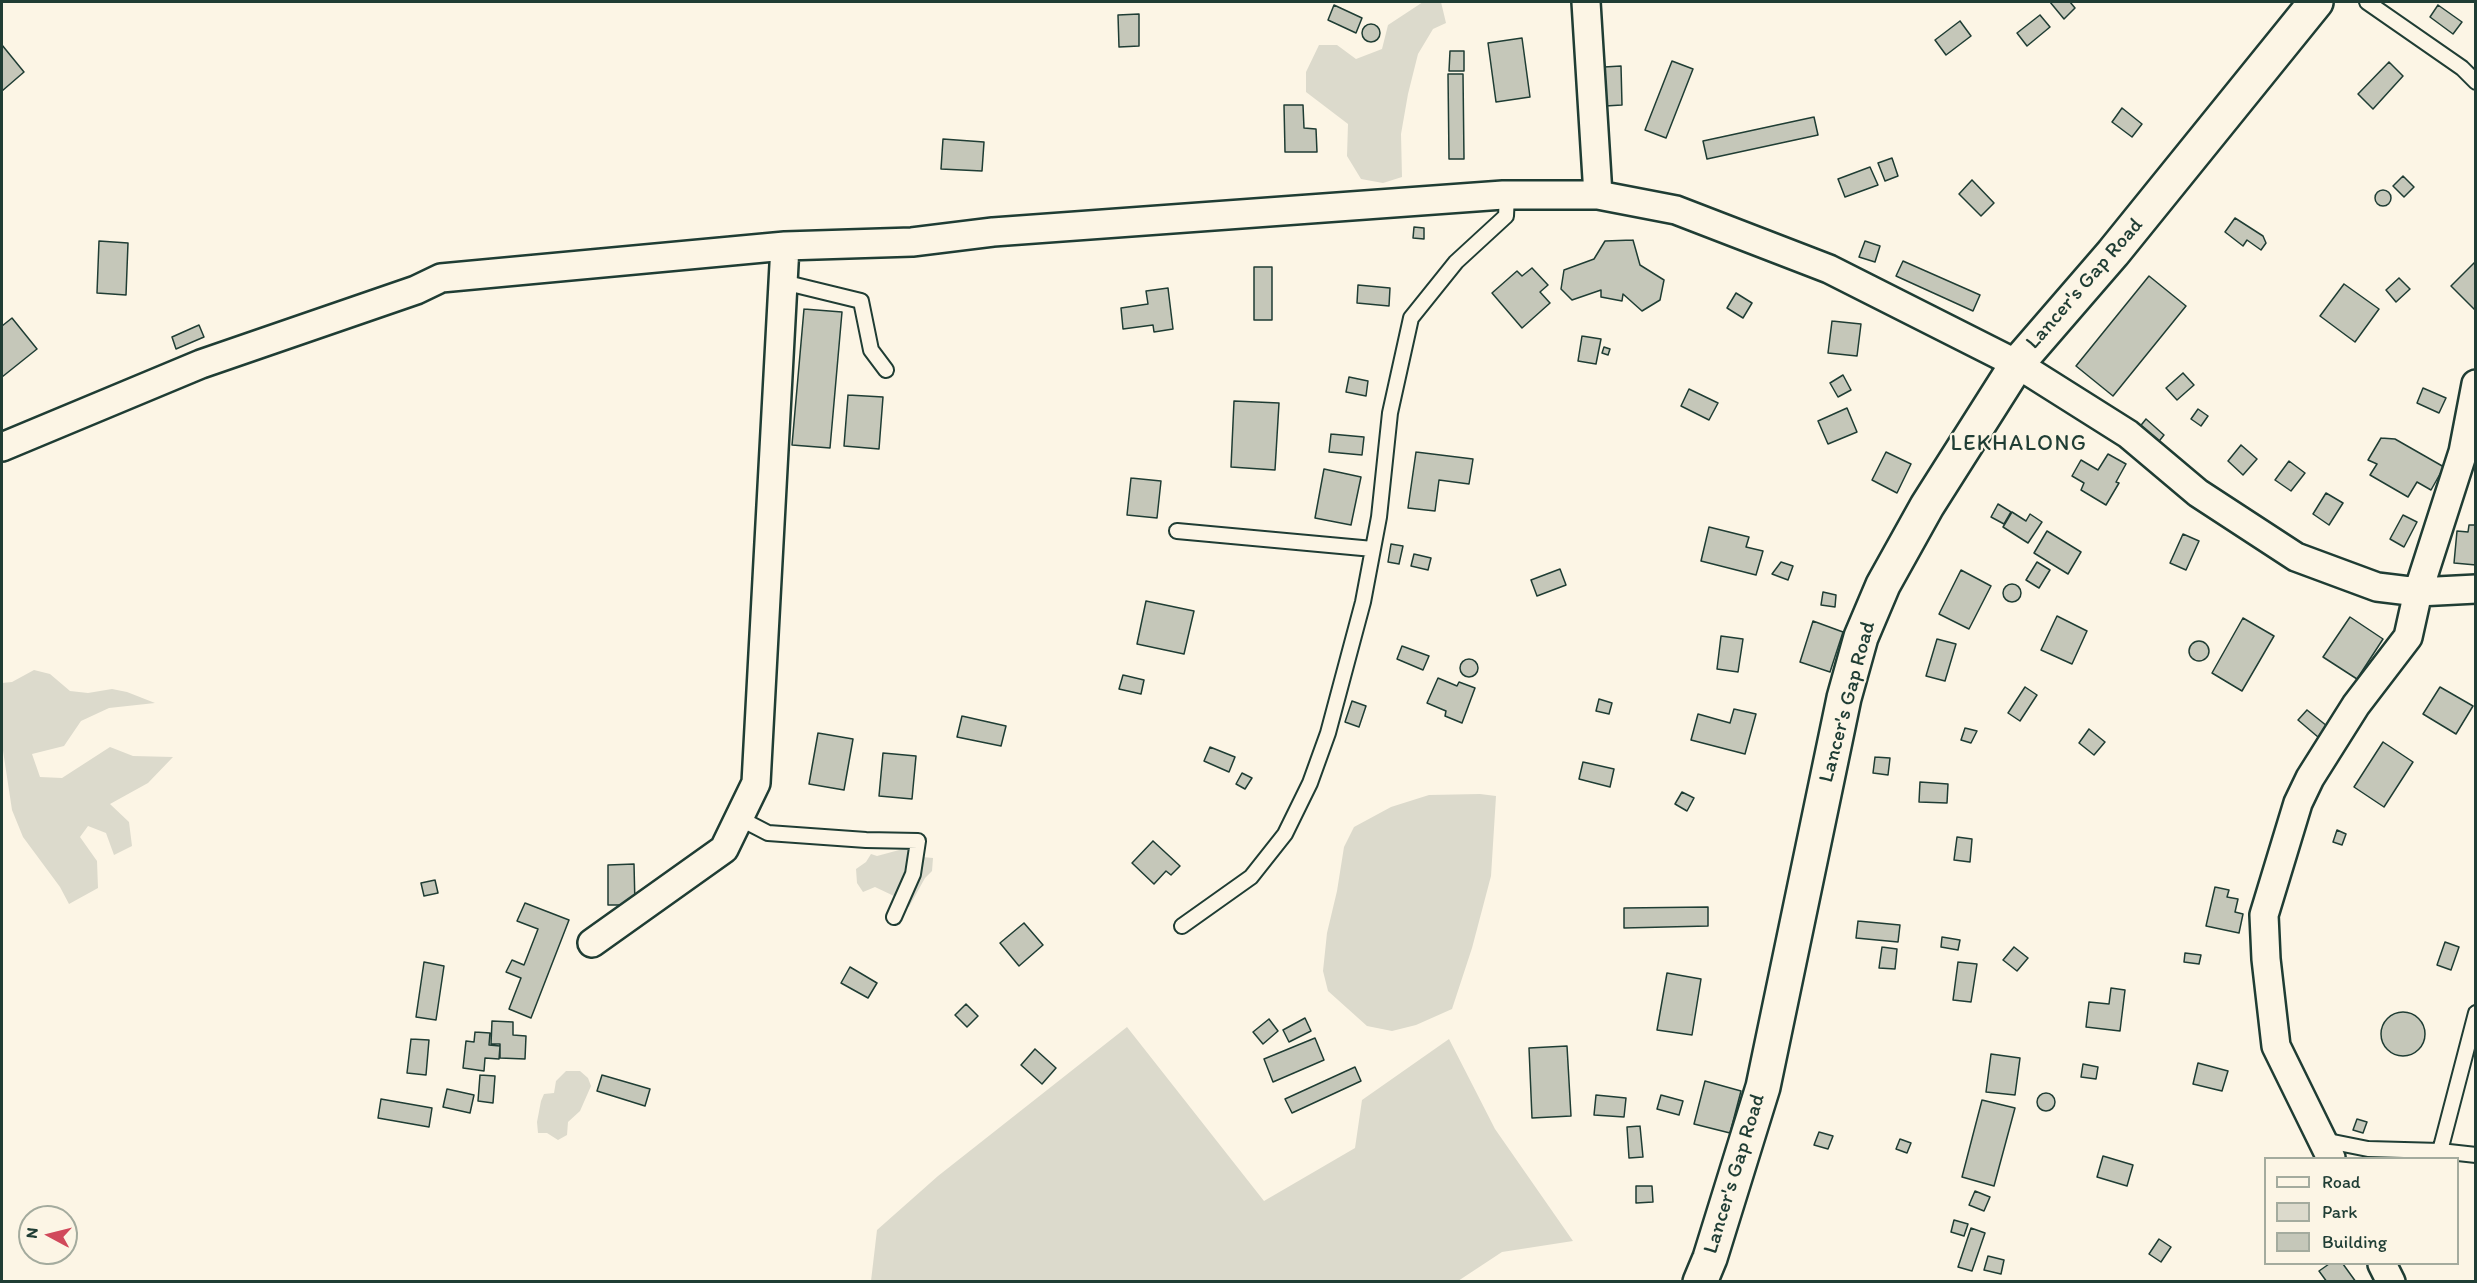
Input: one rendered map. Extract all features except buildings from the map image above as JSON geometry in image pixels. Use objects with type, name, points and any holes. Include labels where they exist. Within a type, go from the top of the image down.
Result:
[{"type":"main road","name":"Lancer's Gap Road","points":[[1700,1281],[1710,1258],[1763,1087],[1835,740],[1861,637],[1883,585],[1928,506],[2017,363],[2113,253],[2316,2]]},
{"type":"street","points":[[1586,2],[1598,195]]},
{"type":"street","points":[[2,447],[201,364],[416,290],[441,278],[785,246],[912,242],[1016,231],[1507,195],[1598,195],[1676,210],[1828,269],[2017,363],[2128,434],[2198,493],[2296,557],[2377,587],[2418,592],[2475,589]]},
{"type":"street","points":[[592,943],[724,849],[756,783],[785,246]]},
{"type":"street","points":[[2326,1149],[2276,1046],[2266,959],[2264,915],[2298,803],[2310,778],[2356,705],[2408,637],[2418,592],[2463,452],[2475,384]]},
{"type":"street","points":[[2383,1265],[2391,1281]]},
{"type":"lane","points":[[2367,2],[2462,68],[2475,82]]},
{"type":"lane","points":[[1182,926],[1251,877],[1285,834],[1310,783],[1328,733],[1363,602],[1379,517],[1390,413],[1411,318],[1456,262],[1506,216],[1507,195]]},
{"type":"lane","points":[[783,282],[861,301],[871,350],[886,370]]},
{"type":"lane","points":[[1177,531],[1372,549]]},
{"type":"lane","points":[[739,818],[768,833],[918,841],[913,874],[894,917]]},
{"type":"lane","points":[[2440,1151],[2475,1013]]},
{"type":"lane","points":[[2326,1149],[2440,1151],[2475,1155]]},
{"type":"green space","points":[[1423,2],[1441,2],[1446,23],[1433,29],[1418,54],[1401,134],[1402,177],[1383,183],[1361,179],[1347,156],[1348,124],[1306,92],[1306,72],[1319,45],[1337,45],[1356,59],[1382,49],[1388,25]]},
{"type":"green space","points":[[34,670],[50,674],[70,691],[88,693],[112,689],[155,703],[109,708],[81,721],[64,746],[32,754],[40,777],[62,778],[110,747],[133,756],[173,757],[148,783],[110,804],[129,822],[132,846],[114,855],[106,833],[88,826],[80,837],[97,861],[98,888],[69,904],[60,887],[23,837],[12,810],[2,744],[2,683],[12,682]]},
{"type":"green space","points":[[1429,795],[1496,796],[1491,876],[1472,948],[1452,1009],[1416,1025],[1392,1031],[1367,1026],[1328,991],[1323,971],[1327,933],[1344,847],[1354,827],[1391,807]]},
{"type":"green space","points":[[903,849],[912,850],[922,857],[933,858],[932,871],[925,878],[909,907],[898,909],[894,896],[875,887],[863,892],[857,883],[856,869],[866,862],[871,854],[877,856]]},
{"type":"green space","points":[[1127,1027],[1264,1201],[1355,1148],[1362,1100],[1449,1039],[1495,1129],[1573,1241],[1502,1252],[1458,1281],[871,1281],[877,1230],[938,1176]]},
{"type":"green space","points":[[566,1071],[580,1071],[588,1078],[591,1086],[580,1111],[568,1122],[567,1135],[558,1140],[547,1133],[538,1133],[537,1122],[544,1094],[554,1093],[556,1081]]},
{"type":"district","name":"LEKHALONG","points":[[2019,444]]}]
